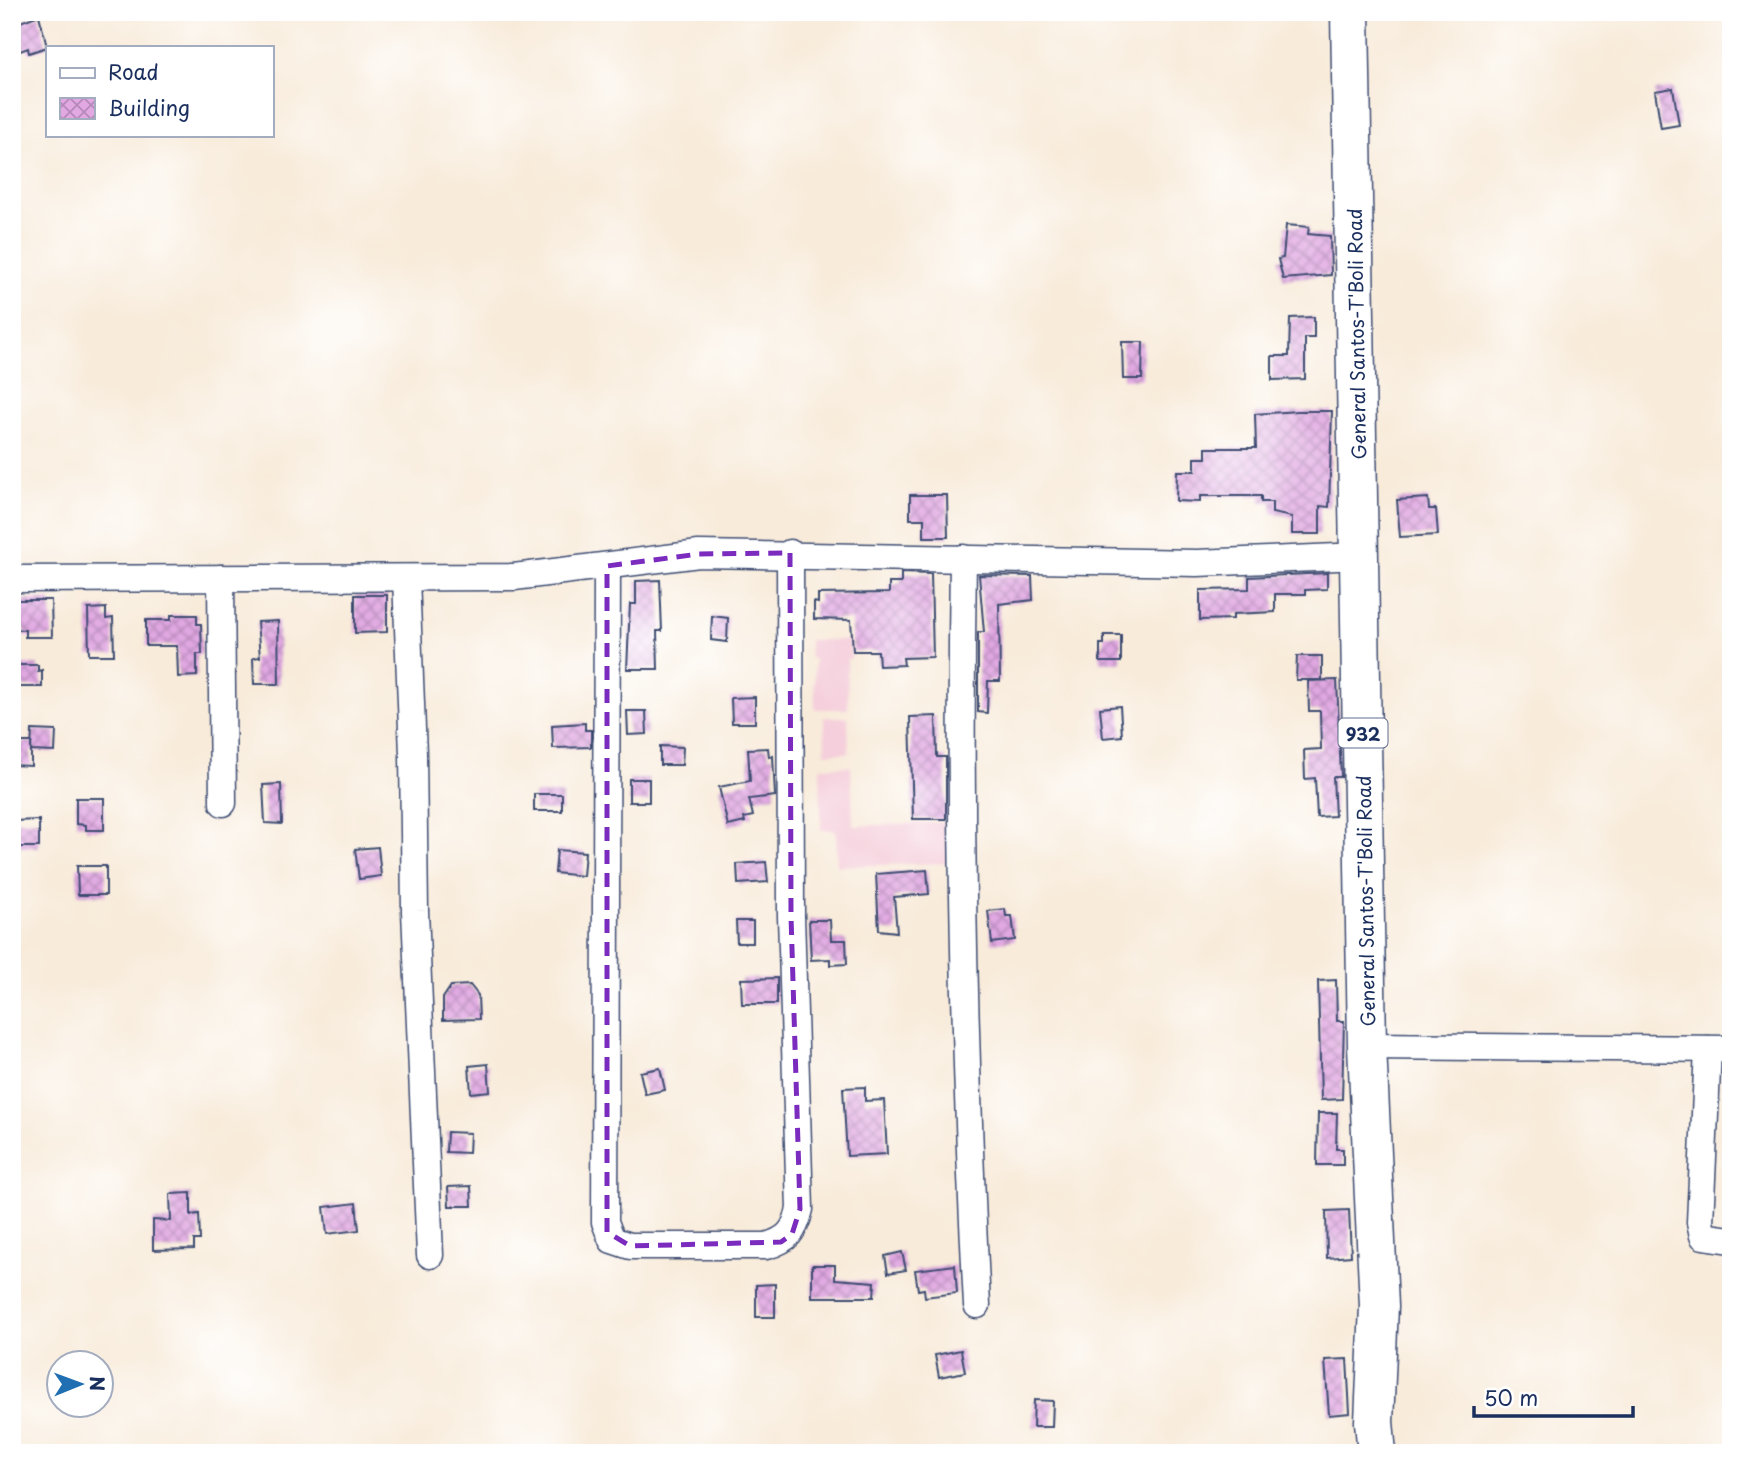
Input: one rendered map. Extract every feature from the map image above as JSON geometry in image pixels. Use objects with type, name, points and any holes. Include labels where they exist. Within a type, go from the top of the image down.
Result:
[{"type":"main road","name":"General Santos-T'Boli Road","points":[[1350,12],[1367,1046],[1379,1306],[1374,1422],[1377,1453]]},
{"type":"street","points":[[12,579],[514,576],[699,554],[790,553],[1197,563],[1361,556]]},
{"type":"street","points":[[607,566],[609,649],[604,771],[608,956],[604,1187],[607,1232],[612,1240],[630,1246],[766,1246],[792,1234],[800,1209],[791,916],[790,553]]},
{"type":"street","points":[[963,558],[961,849],[968,1138],[977,1305]]},
{"type":"street","points":[[406,578],[413,754],[415,911],[430,1255]]},
{"type":"street","points":[[221,579],[223,803]]},
{"type":"street","points":[[1367,1046],[1720,1049],[1700,1222],[1703,1236],[1731,1240]]},
{"type":"highlighted area","points":[[790,553],[791,916],[800,1209],[792,1234],[781,1242],[630,1246],[607,1232],[607,566],[699,554]]},
{"type":"shaded area","points":[[809,640],[851,640],[851,659],[847,659],[848,709],[815,709],[814,659],[810,658]]},
{"type":"shaded area","points":[[824,717],[848,717],[849,753],[825,753]]},
{"type":"shaded area","points":[[851,766],[853,826],[949,822],[950,863],[837,866],[836,830],[821,830],[820,767]]},
{"type":"building","points":[[39,15],[46,47],[29,53],[28,48],[12,54],[12,25]]},
{"type":"building","points":[[1673,88],[1679,125],[1661,128],[1655,91]]},
{"type":"building","points":[[1286,225],[1309,227],[1308,234],[1330,236],[1331,275],[1283,279],[1278,259],[1283,258]]},
{"type":"building","points":[[1314,317],[1314,338],[1305,338],[1305,379],[1272,380],[1272,356],[1289,356],[1290,318]]},
{"type":"building","points":[[1122,342],[1143,342],[1142,379],[1123,379]]},
{"type":"building","points":[[1332,411],[1329,507],[1320,506],[1320,534],[1292,534],[1292,517],[1272,513],[1272,502],[1261,502],[1261,496],[1200,496],[1200,502],[1176,501],[1177,471],[1195,471],[1195,458],[1206,458],[1206,448],[1256,448],[1255,414]]},
{"type":"building","points":[[910,495],[947,495],[948,537],[924,537],[924,519],[910,519]]},
{"type":"building","points":[[1428,498],[1429,509],[1436,509],[1438,535],[1400,537],[1397,500]]},
{"type":"building","points":[[901,573],[931,574],[933,657],[903,658],[904,665],[879,666],[878,651],[853,651],[851,620],[814,619],[814,602],[818,603],[818,594],[889,593],[889,583],[901,583]]},
{"type":"building","points":[[1327,573],[1327,589],[1305,590],[1305,594],[1275,594],[1275,612],[1233,614],[1233,619],[1200,620],[1200,590],[1249,589],[1249,577]]},
{"type":"building","points":[[979,575],[1032,576],[1033,600],[999,604],[1000,681],[988,681],[987,713],[978,712],[978,632],[984,632]]},
{"type":"building","points":[[660,580],[662,631],[657,631],[658,669],[627,669],[630,604],[636,604],[636,581]]},
{"type":"building","points":[[355,595],[387,595],[387,632],[355,633]]},
{"type":"building","points":[[12,600],[51,600],[52,637],[25,637],[25,630],[12,629]]},
{"type":"building","points":[[106,608],[106,619],[113,618],[114,655],[89,655],[88,609]]},
{"type":"building","points":[[171,615],[197,615],[197,624],[201,624],[202,654],[197,654],[197,676],[178,677],[177,646],[146,646],[146,620],[171,620]]},
{"type":"building","points":[[712,616],[728,618],[727,642],[711,640]]},
{"type":"building","points":[[278,621],[279,684],[254,684],[253,658],[260,657],[257,622]]},
{"type":"building","points":[[1104,635],[1121,635],[1121,662],[1100,662],[1100,644],[1104,644]]},
{"type":"building","points":[[1297,656],[1322,656],[1322,680],[1296,680]]},
{"type":"building","points":[[17,665],[38,665],[38,671],[42,670],[42,687],[17,687]]},
{"type":"building","points":[[1337,680],[1341,777],[1333,777],[1335,816],[1317,817],[1315,778],[1305,779],[1304,750],[1321,749],[1320,711],[1309,711],[1308,681]]},
{"type":"building","points":[[755,697],[755,723],[732,723],[731,698]]},
{"type":"building","points":[[1120,706],[1122,736],[1103,738],[1100,708]]},
{"type":"building","points":[[627,711],[646,711],[647,734],[628,735]]},
{"type":"building","points":[[936,716],[937,757],[946,757],[946,819],[913,819],[910,717]]},
{"type":"building","points":[[585,723],[585,730],[591,730],[591,747],[553,748],[552,725]]},
{"type":"building","points":[[32,730],[56,731],[55,752],[31,751]]},
{"type":"building","points":[[12,742],[31,742],[31,766],[12,765]]},
{"type":"building","points":[[660,746],[683,747],[682,765],[660,765]]},
{"type":"building","points":[[768,748],[769,757],[773,756],[775,796],[749,799],[753,816],[744,818],[745,822],[728,826],[719,787],[750,781],[748,749]]},
{"type":"building","points":[[629,779],[649,779],[649,802],[629,802]]},
{"type":"building","points":[[281,784],[282,824],[265,823],[263,785]]},
{"type":"building","points":[[534,794],[562,794],[562,811],[534,811]]},
{"type":"building","points":[[76,798],[104,798],[104,830],[86,830],[86,825],[76,824]]},
{"type":"building","points":[[39,820],[39,847],[12,847],[12,821]]},
{"type":"building","points":[[378,847],[381,876],[359,879],[355,849]]},
{"type":"building","points":[[557,850],[585,852],[583,876],[555,873]]},
{"type":"building","points":[[766,862],[768,882],[738,884],[737,864]]},
{"type":"building","points":[[77,866],[106,866],[106,895],[78,895]]},
{"type":"building","points":[[927,870],[929,894],[894,897],[897,932],[879,930],[876,874]]},
{"type":"building","points":[[1005,909],[1006,916],[1012,916],[1015,940],[992,943],[988,911]]},
{"type":"building","points":[[809,920],[830,920],[831,940],[846,940],[847,964],[830,965],[830,959],[811,960]]},
{"type":"building","points":[[736,921],[753,921],[753,943],[737,943]]},
{"type":"building","points":[[777,978],[777,1004],[742,1004],[741,979]]},
{"type":"building","points":[[1336,980],[1337,1021],[1344,1021],[1342,1099],[1321,1100],[1318,981]]},
{"type":"building","points":[[470,985],[478,995],[479,1019],[443,1020],[443,998],[451,986]]},
{"type":"building","points":[[488,1064],[490,1091],[471,1093],[469,1066]]},
{"type":"building","points":[[660,1068],[665,1090],[645,1094],[640,1072]]},
{"type":"building","points":[[865,1087],[865,1101],[884,1100],[887,1154],[847,1156],[843,1088]]},
{"type":"building","points":[[1318,1113],[1337,1113],[1336,1149],[1343,1149],[1343,1165],[1317,1165]]},
{"type":"building","points":[[447,1132],[470,1133],[469,1153],[446,1152]]},
{"type":"building","points":[[471,1186],[472,1206],[449,1206],[448,1187]]},
{"type":"building","points":[[191,1193],[191,1215],[199,1214],[200,1240],[194,1240],[194,1249],[153,1250],[153,1220],[171,1221],[170,1194]]},
{"type":"building","points":[[356,1203],[359,1230],[327,1234],[324,1207]]},
{"type":"building","points":[[1349,1210],[1351,1256],[1327,1258],[1326,1211]]},
{"type":"building","points":[[902,1252],[906,1270],[888,1273],[885,1256]]},
{"type":"building","points":[[812,1265],[835,1265],[835,1279],[875,1282],[874,1297],[812,1297]]},
{"type":"building","points":[[955,1265],[957,1293],[925,1297],[924,1289],[918,1290],[915,1270]]},
{"type":"building","points":[[775,1284],[775,1317],[756,1317],[756,1285]]},
{"type":"building","points":[[961,1350],[965,1372],[939,1377],[935,1355]]},
{"type":"building","points":[[1347,1359],[1350,1413],[1329,1415],[1325,1360]]},
{"type":"building","points":[[1034,1400],[1053,1401],[1052,1427],[1033,1427]]}]
